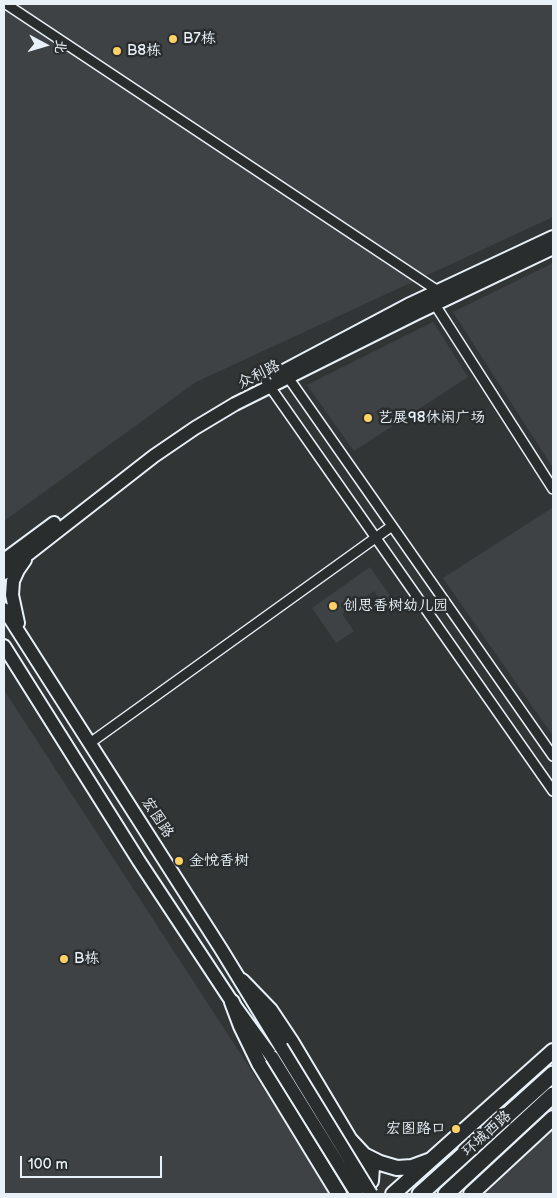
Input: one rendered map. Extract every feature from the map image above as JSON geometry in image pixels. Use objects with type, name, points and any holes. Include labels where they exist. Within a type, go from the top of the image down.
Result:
[{"type":"highway","name":"环城西路","points":[[420,1194],[553,1074]]},
{"type":"highway","name":"环城西路","points":[[446,1194],[553,1095]]},
{"type":"main road","name":"众利路","points":[[4,573],[29,547],[174,433],[553,237]]},
{"type":"main road","name":"众利路","points":[[434,297],[553,248]]},
{"type":"main road","name":"众利路","points":[[4,560],[29,547]]},
{"type":"main road","points":[[4,551],[29,547]]},
{"type":"main road","points":[[25,642],[15,613],[12,595],[13,581],[29,547]]},
{"type":"main road","name":"宏图路","points":[[4,609],[242,981],[371,1194]]},
{"type":"main road","points":[[5,648],[139,861],[232,1002],[272,1058],[357,1194]]},
{"type":"main road","points":[[242,981],[270,1010],[292,1042],[350,1140],[364,1154],[380,1164],[397,1168],[412,1167],[432,1160]]},
{"type":"main road","points":[[232,1002],[259,1063],[339,1194]]},
{"type":"main road","points":[[393,1194],[553,1051]]},
{"type":"main road","points":[[471,1194],[553,1118]]},
{"type":"main road","points":[[330,1179],[342,1190],[350,1193],[362,1190],[371,1180],[372,1167],[364,1154]]},
{"type":"street","points":[[6,4],[434,297],[553,490]]},
{"type":"street","points":[[286,375],[553,756]]},
{"type":"street","points":[[268,384],[553,791]]},
{"type":"street","points":[[90,743],[392,526]]},
{"type":"shaded area","points":[[4,4],[553,4],[553,217],[196,382],[4,521]]},
{"type":"shaded area","points":[[553,263],[553,468],[453,312]]},
{"type":"shaded area","name":"艺展98休闲广场","points":[[433,322],[468,377],[354,451],[307,385]]},
{"type":"shaded area","points":[[552,508],[553,510],[553,736],[443,578]]},
{"type":"shaded area","name":"创思香树幼儿园","points":[[370,567],[392,599],[383,605],[374,591],[342,614],[354,631],[336,643],[312,608]]},
{"type":"shaded area","points":[[4,690],[329,1190],[329,1194],[4,1194]]},
{"type":"shaded area","points":[[553,1130],[553,1194],[485,1194]]},
{"type":"place","name":"B7栋","points":[[173,39]]},
{"type":"place","name":"B8栋","points":[[117,51]]},
{"type":"place","name":"艺展98休闲广场","points":[[368,418]]},
{"type":"place","name":"创思香树幼儿园","points":[[333,606]]},
{"type":"place","name":"金悦香树","points":[[179,861]]},
{"type":"place","name":"B栋","points":[[64,959]]},
{"type":"place","name":"宏图路口","points":[[456,1129]]}]
